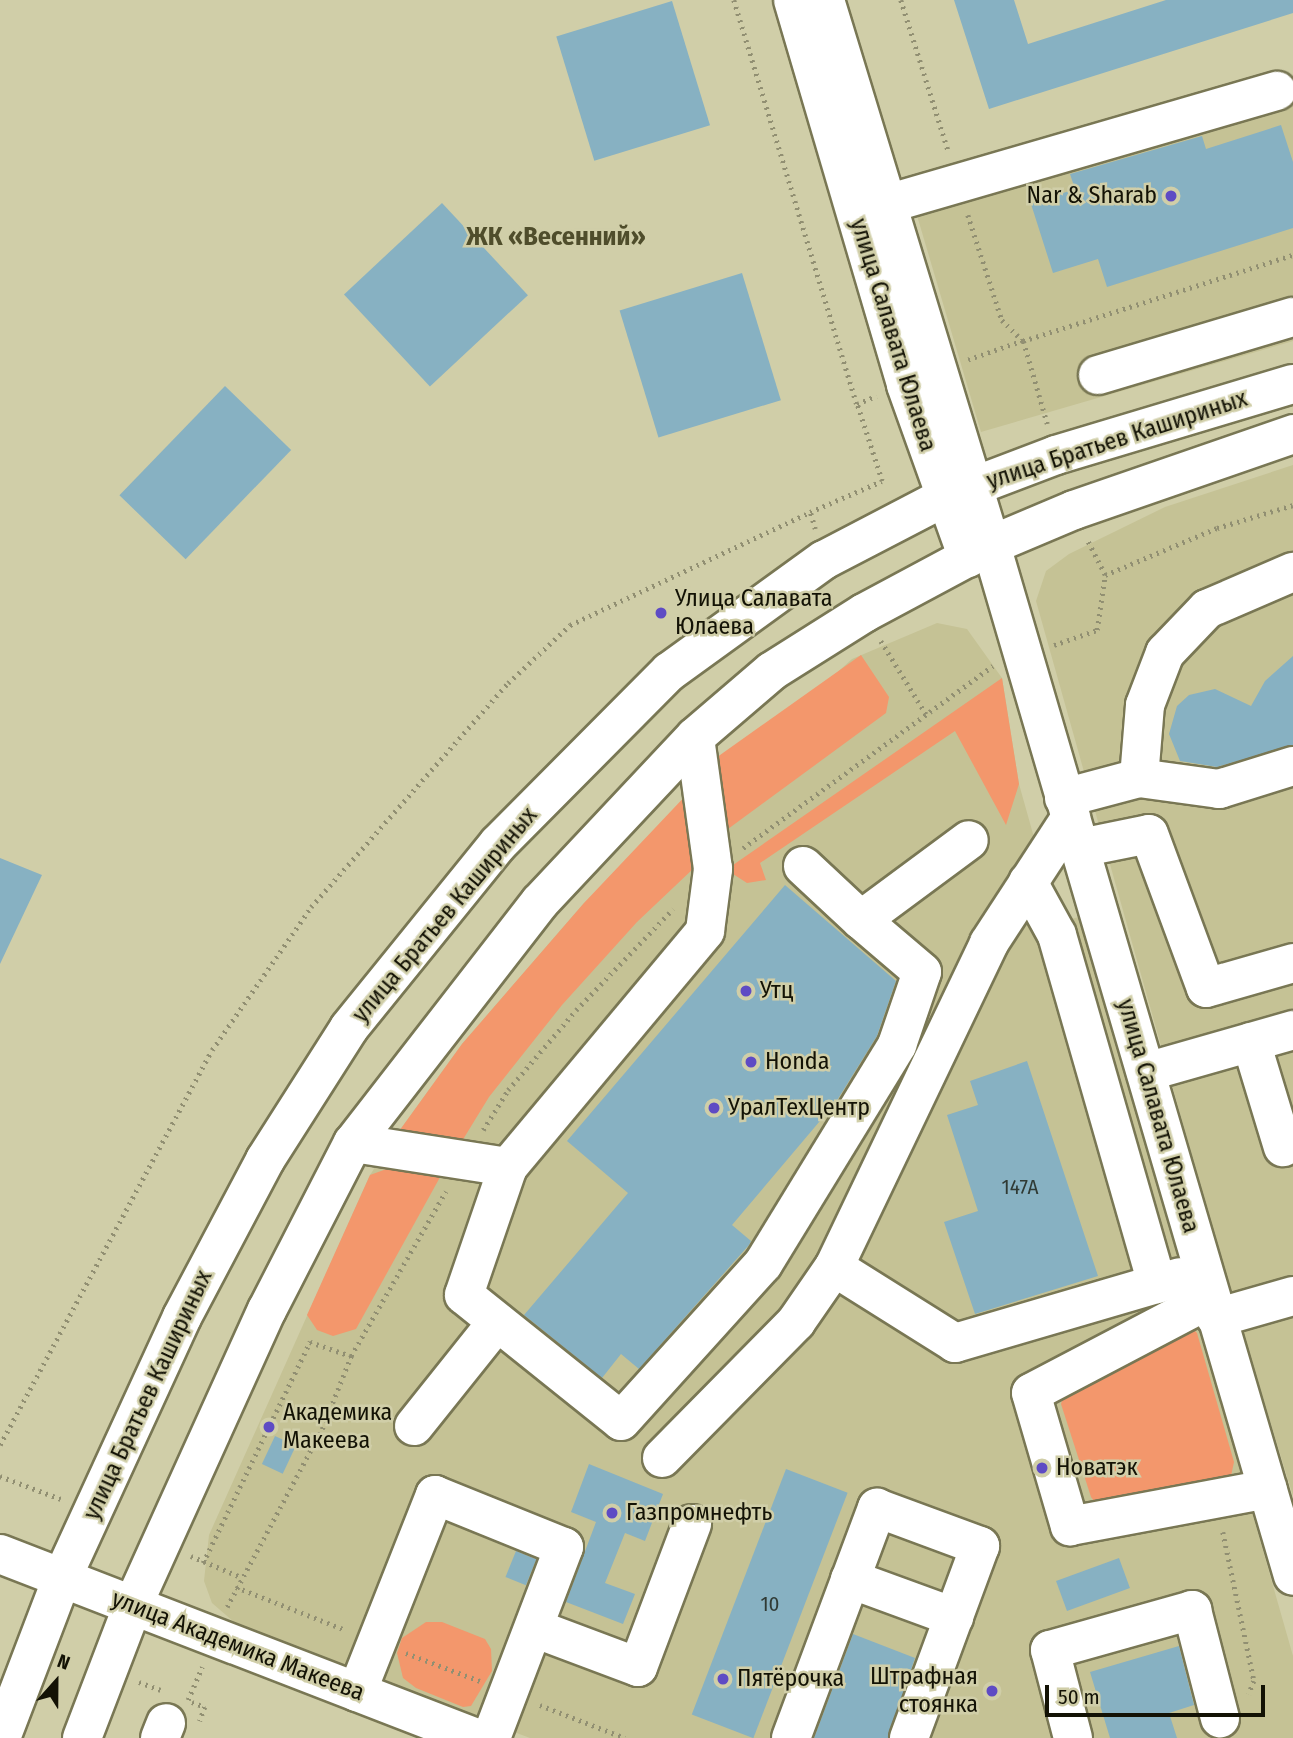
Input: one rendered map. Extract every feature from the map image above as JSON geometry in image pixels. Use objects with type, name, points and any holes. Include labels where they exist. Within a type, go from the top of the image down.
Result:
[{"type":"main road","name":"улица Салавата Юлаева","points":[[793,0],[906,385],[958,493],[979,551],[1025,656],[1209,1296],[1293,1576]]},
{"type":"main road","name":"улица Салавата Юлаева","points":[[825,0],[887,204],[958,493]]},
{"type":"main road","points":[[887,204],[1278,91]]},
{"type":"main road","points":[[1098,374],[1293,317]]},
{"type":"main road","name":"улица Братьев Кашириных","points":[[1,1738],[62,1578],[182,1317],[265,1160],[349,1028],[498,844],[669,672],[716,635],[824,560],[958,493],[1056,455],[1293,384]]},
{"type":"main road","name":"улица Братьев Кашириных","points":[[82,1738],[133,1605],[267,1310],[353,1143],[540,902],[695,737],[772,671],[864,613],[979,551],[1073,510],[1293,434]]},
{"type":"main road","points":[[1139,778],[1145,705],[1165,653],[1208,609],[1293,572]]},
{"type":"main road","points":[[695,737],[713,869],[705,931],[508,1167],[464,1295],[621,1421],[763,1264],[897,1045],[922,972],[803,866]]},
{"type":"main road","points":[[662,1458],[796,1322],[834,1267],[989,943],[1072,821],[1139,778],[1219,789],[1293,766]]},
{"type":"main road","points":[[1072,821],[1149,834],[1206,988],[1293,963]]},
{"type":"main road","points":[[861,920],[969,840]]},
{"type":"main road","points":[[1028,882],[1057,935],[1157,1284]]},
{"type":"main road","points":[[1146,1072],[1293,1030]]},
{"type":"main road","points":[[1251,1042],[1283,1147]]},
{"type":"main road","points":[[353,1143],[508,1167]]},
{"type":"main road","points":[[834,1267],[955,1343],[1157,1284],[1209,1296],[1293,1296]]},
{"type":"main road","points":[[1209,1296],[1031,1393],[1070,1526],[1268,1489]]},
{"type":"main road","points":[[414,1426],[497,1322]]},
{"type":"main road","points":[[357,1692],[435,1495],[564,1547],[491,1738]]},
{"type":"main road","points":[[791,1738],[877,1508],[980,1546],[909,1738]]},
{"type":"main road","points":[[534,1628],[638,1667],[692,1524]]},
{"type":"main road","name":"улица Академика Макеева","points":[[0,1554],[477,1738]]},
{"type":"main road","points":[[850,1579],[954,1617]]},
{"type":"main road","points":[[1073,1738],[1049,1650],[1192,1610],[1233,1711]]},
{"type":"path","points":[[734,0],[882,481]]},
{"type":"path","points":[[857,404],[906,385]]},
{"type":"path","points":[[1105,575],[1217,528],[1293,505]]},
{"type":"path","points":[[0,1445],[212,1050],[311,907],[508,683],[570,625],[810,512]]},
{"type":"path","points":[[1025,656],[1097,630]]},
{"type":"path","points":[[203,1563],[310,1342],[351,1356]]},
{"type":"path","points":[[1216,1498],[1254,1681],[1233,1711]]},
{"type":"path","points":[[236,1587],[625,1738]]},
{"type":"shaded area","points":[[1293,91],[1293,341],[981,432],[913,202]]},
{"type":"shaded area","points":[[1293,465],[1293,1496],[1226,1277],[1036,601],[1046,571],[1069,554],[1165,507]]},
{"type":"shaded area","points":[[937,623],[967,629],[1002,678],[1019,784],[1058,923],[1082,916],[1293,1656],[1293,1738],[530,1738],[241,1628],[212,1603],[204,1581],[209,1535],[370,1175],[397,1134],[462,1044],[584,903],[852,659]]},
{"type":"shaded area","points":[[861,655],[889,697],[886,713],[713,840],[713,760]]},
{"type":"shaded area","points":[[1002,678],[1019,784],[1006,825],[955,731],[760,863],[766,880],[747,883],[733,874],[733,865]]},
{"type":"shaded area","points":[[690,791],[694,868],[637,922],[562,1005],[489,1097],[459,1146],[397,1134],[462,1044],[584,903]]},
{"type":"shaded area","points":[[403,1163],[444,1170],[356,1329],[333,1336],[317,1330],[307,1315],[370,1175]]},
{"type":"shaded area","points":[[1190,1326],[1197,1333],[1234,1462],[1231,1476],[1224,1485],[1097,1505],[1091,1497],[1061,1404],[1063,1397]]},
{"type":"shaded area","points":[[426,1622],[442,1622],[485,1639],[491,1649],[492,1671],[471,1706],[463,1707],[416,1688],[403,1678],[397,1653],[402,1638]]},
{"type":"building","points":[[954,0],[1014,0],[1028,44],[1166,0],[1293,0],[1293,13],[989,109]]},
{"type":"building","points":[[672,1],[710,125],[594,161],[556,36]]},
{"type":"building","points":[[1281,125],[1293,162],[1293,228],[1107,287],[1098,259],[1053,273],[1031,204],[1075,189],[1070,174],[1202,136],[1206,149]]},
{"type":"building","points":[[442,203],[528,295],[430,387],[344,294]]},
{"type":"building","points":[[742,273],[781,400],[658,438],[620,310]]},
{"type":"building","points":[[225,386],[291,450],[186,559],[119,495]]},
{"type":"building","points":[[1293,656],[1293,745],[1217,767],[1180,761],[1169,734],[1177,706],[1189,695],[1215,689],[1251,706],[1265,681]]},
{"type":"building","points":[[0,858],[42,875],[0,964]]},
{"type":"building","name":"УралТехЦентр","points":[[785,885],[896,981],[877,1036],[836,1102],[732,1225],[751,1241],[749,1245],[639,1369],[621,1354],[602,1378],[524,1315],[628,1193],[567,1141]]},
{"type":"building","points":[[1027,1061],[1098,1276],[975,1314],[944,1222],[978,1211],[947,1115],[978,1105],[970,1081]]},
{"type":"building","points":[[275,1436],[296,1446],[283,1474],[262,1464]]},
{"type":"building","points":[[589,1464],[663,1494],[645,1541],[625,1533],[605,1583],[635,1594],[623,1624],[566,1602],[596,1522],[571,1512]]},
{"type":"building","points":[[786,1469],[848,1493],[753,1738],[692,1715]]},
{"type":"building","points":[[516,1551],[536,1559],[526,1585],[506,1577]]},
{"type":"building","points":[[1119,1558],[1130,1588],[1067,1611],[1056,1581]]},
{"type":"building","points":[[853,1634],[915,1658],[888,1738],[814,1738]]},
{"type":"building","points":[[1179,1646],[1194,1705],[1169,1713],[1177,1738],[1110,1738],[1090,1672]]},
{"type":"place","name":"Nar & Sharab","points":[[1171,196]]},
{"type":"place","name":"Улица Салавата Юлаева","points":[[661,613]]},
{"type":"place","name":"Утц","points":[[746,991]]},
{"type":"place","name":"Honda","points":[[751,1062]]},
{"type":"place","name":"УралТехЦентр","points":[[714,1108]]},
{"type":"place","name":"Академика Макеева","points":[[269,1427]]},
{"type":"place","name":"Новатэк","points":[[1042,1468]]},
{"type":"place","name":"Газпромнефть","points":[[612,1513]]},
{"type":"place","name":"Пятёрочка","points":[[723,1679]]},
{"type":"place","name":"Штрафная стоянка","points":[[992,1691]]},
{"type":"district","name":"ЖК «Весенний»","points":[[556,237]]}]
